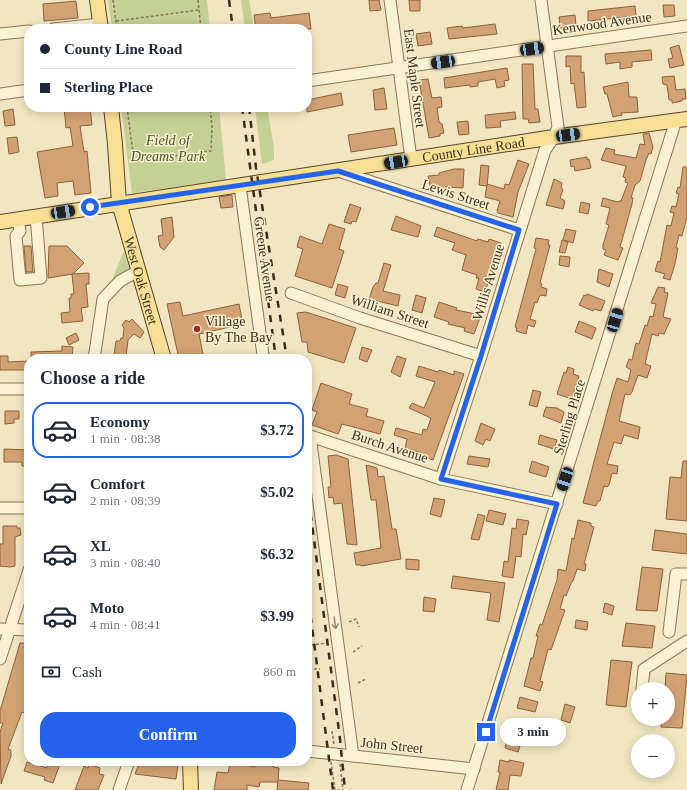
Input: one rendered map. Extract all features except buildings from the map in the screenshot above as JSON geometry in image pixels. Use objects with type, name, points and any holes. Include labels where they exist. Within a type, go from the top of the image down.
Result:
[{"type":"main road","points":[[97,0],[100,24]]},
{"type":"main road","name":"West Oak Street","points":[[112,112],[119,203],[163,354]]},
{"type":"main road","name":"County Line Road","points":[[0,222],[338,171],[554,136],[682,120]]},
{"type":"main road","points":[[190,766],[190,790]]},
{"type":"street","name":"East Maple Street","points":[[390,0],[411,159]]},
{"type":"street","name":"Willis Avenue","points":[[441,479],[545,150],[558,128],[541,0]]},
{"type":"street","name":"Kenwood Avenue","points":[[312,80],[687,26]]},
{"type":"street","points":[[0,34],[24,32]]},
{"type":"street","points":[[0,94],[24,91]]},
{"type":"street","name":"Sterling Place","points":[[467,790],[557,504],[682,120]]},
{"type":"street","name":"Lewis Street","points":[[338,171],[519,230]]},
{"type":"street","name":"Greene Avenue","points":[[240,186],[263,354]]},
{"type":"street","points":[[18,219],[20,232],[16,236],[20,280],[41,278],[36,216]]},
{"type":"street","points":[[95,354],[103,299],[120,281],[138,272]]},
{"type":"street","name":"William Street","points":[[291,293],[360,318],[481,356]]},
{"type":"street","points":[[0,389],[24,389]]},
{"type":"street","name":"Burch Avenue","points":[[312,436],[441,479],[557,504]]},
{"type":"street","points":[[312,462],[353,756]]},
{"type":"street","points":[[0,508],[24,508]]},
{"type":"street","points":[[669,632],[676,574],[687,574]]},
{"type":"street","points":[[0,659],[5,629],[24,582]]},
{"type":"street","points":[[5,629],[24,630]]},
{"type":"street","points":[[643,682],[644,668],[687,641]]},
{"type":"street","name":"John Street","points":[[312,752],[474,769]]},
{"type":"street","points":[[119,790],[127,766]]},
{"type":"path","points":[[113,0],[116,24]]},
{"type":"path","points":[[198,0],[200,24]]},
{"type":"path","points":[[116,21],[199,10]]},
{"type":"path","points":[[128,112],[134,161],[211,151],[212,126],[211,112]]},
{"type":"path","points":[[349,622],[356,619],[359,627]]},
{"type":"path","points":[[312,645],[330,643]]},
{"type":"path","points":[[353,652],[362,646]]},
{"type":"path","points":[[314,669],[320,669]]},
{"type":"path","points":[[358,683],[366,679]]},
{"type":"path","points":[[332,731],[334,745]]},
{"type":"path","points":[[331,762],[335,790]]},
{"type":"path","points":[[340,763],[343,790]]},
{"type":"green space","points":[[108,0],[207,0],[209,24],[111,24]]},
{"type":"green space","points":[[241,0],[249,0],[253,24],[244,24]]},
{"type":"green space","name":"Field of Dreams Park","points":[[122,112],[219,112],[226,180],[132,193]]},
{"type":"green space","points":[[256,112],[268,112],[274,147],[274,160],[262,164]]},
{"type":"green space","points":[[124,251],[130,268],[109,287]]},
{"type":"railway","points":[[229,0],[232,24]]},
{"type":"railway","points":[[243,112],[275,354]]},
{"type":"railway","points":[[250,112],[256,168],[286,354]]},
{"type":"railway","points":[[312,524],[340,739],[345,790]]},
{"type":"railway","points":[[312,627],[333,790]]},
{"type":"place","name":"Village By The Bay","points":[[197,329]]},
{"type":"route","points":[[90,207],[338,171],[519,230],[481,356],[441,479],[557,504],[486,732]]}]
